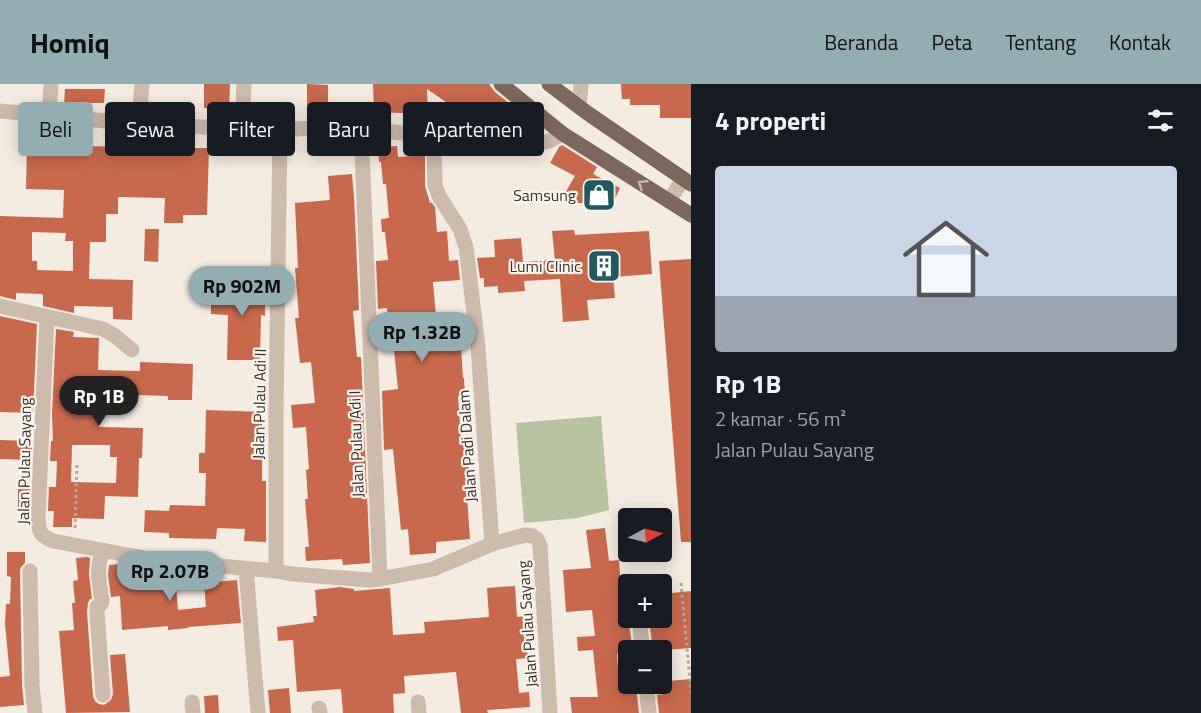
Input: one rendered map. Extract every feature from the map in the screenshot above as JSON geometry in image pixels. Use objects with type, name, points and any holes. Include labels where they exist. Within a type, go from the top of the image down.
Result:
[{"type":"main road","points":[[501,84],[563,134],[691,215]]},
{"type":"main road","points":[[549,84],[687,181]]},
{"type":"street","points":[[50,102],[51,84]]},
{"type":"street","points":[[141,102],[142,84]]},
{"type":"street","points":[[243,102],[244,84]]},
{"type":"street","points":[[579,107],[581,84]]},
{"type":"street","points":[[0,111],[18,113]]},
{"type":"street","points":[[544,142],[563,134]]},
{"type":"street","name":"Jalan Pulau Adi II","points":[[276,571],[280,156]]},
{"type":"street","name":"Jalan Pulau Adi I","points":[[362,156],[380,579]]},
{"type":"street","name":"Jalan Padi Dalam","points":[[434,156],[435,185],[439,196],[460,229],[466,247],[478,347],[492,544]]},
{"type":"street","points":[[669,201],[687,181]]},
{"type":"street","points":[[0,306],[103,329],[132,350]]},
{"type":"street","name":"Jalan Pulau Sayang","points":[[47,317],[39,530],[43,536],[53,541],[154,560],[370,580],[433,569],[492,544],[525,535],[532,536],[540,545],[550,713]]},
{"type":"street","points":[[104,695],[97,607],[102,601],[99,563],[105,551]]},
{"type":"street","points":[[246,569],[258,713]]},
{"type":"street","points":[[30,571],[35,713]]},
{"type":"street","points":[[647,694],[649,713]]},
{"type":"path","points":[[74,545],[76,463]]},
{"type":"path","points":[[681,583],[691,692]]},
{"type":"green space","points":[[601,416],[609,510],[578,518],[524,523],[516,423]]},
{"type":"building","points":[[204,84],[230,84],[229,102],[207,102],[207,108],[204,108]]},
{"type":"building","points":[[307,84],[328,85],[328,102],[307,102]]},
{"type":"building","points":[[373,84],[489,84],[508,102],[446,102],[427,89],[428,102],[403,102],[403,113],[391,113],[391,102],[374,102]]},
{"type":"building","points":[[621,84],[691,84],[691,118],[660,118],[660,105],[630,105],[630,99],[622,99]]},
{"type":"building","points":[[65,89],[105,89],[104,103],[64,102]]},
{"type":"building","points":[[562,145],[597,167],[593,174],[620,188],[613,203],[578,203],[564,195],[575,176],[550,163]]},
{"type":"building","points":[[93,146],[105,147],[105,156],[195,156],[195,148],[207,148],[209,156],[207,215],[183,215],[183,223],[164,223],[165,198],[118,197],[118,214],[106,214],[106,242],[90,242],[89,279],[133,280],[132,320],[113,319],[113,307],[74,306],[74,313],[43,306],[43,294],[16,293],[16,300],[0,296],[0,216],[63,218],[64,190],[26,189],[27,156],[93,156]],"holes":[[[32,232],[66,233],[65,241],[73,241],[73,271],[37,270],[37,261],[32,261]]]},
{"type":"building","points":[[391,146],[397,146],[398,157],[425,156],[425,186],[430,203],[435,207],[437,232],[447,231],[449,261],[458,260],[460,280],[433,282],[436,317],[459,315],[465,395],[458,396],[461,439],[466,439],[469,469],[467,469],[469,496],[467,496],[470,539],[436,542],[436,553],[410,555],[408,529],[401,530],[393,449],[384,450],[382,391],[398,389],[393,339],[389,339],[387,308],[378,309],[376,261],[388,260],[381,219],[389,218],[386,184],[383,184],[379,156],[391,156]]},
{"type":"building","points":[[352,174],[359,310],[353,311],[357,357],[361,357],[370,563],[343,565],[342,559],[306,561],[305,547],[309,547],[305,499],[308,499],[306,470],[309,469],[306,427],[293,428],[291,405],[315,403],[311,362],[300,363],[295,318],[299,318],[295,268],[298,268],[295,203],[330,200],[328,176]]},
{"type":"building","points":[[145,229],[159,229],[158,262],[144,261]]},
{"type":"building","points":[[574,230],[575,235],[649,231],[652,274],[613,277],[615,298],[587,300],[589,320],[563,322],[560,279],[524,281],[525,291],[498,293],[498,286],[484,287],[484,278],[480,278],[477,258],[495,257],[494,240],[521,238],[523,262],[555,260],[552,231]]},
{"type":"building","points":[[691,259],[691,542],[681,542],[659,261]]},
{"type":"building","points":[[218,280],[264,281],[265,316],[261,315],[260,360],[227,360],[228,315],[211,314],[211,301],[218,301]]},
{"type":"building","points":[[0,316],[37,324],[33,413],[0,412]]},
{"type":"building","points":[[56,329],[74,332],[73,337],[99,338],[98,370],[140,371],[140,362],[193,364],[192,400],[168,400],[168,396],[135,395],[135,391],[100,390],[99,427],[143,428],[142,458],[139,458],[138,497],[105,496],[104,519],[72,518],[72,527],[53,527],[54,511],[48,511],[49,487],[56,487],[57,461],[50,461],[51,441],[53,441]],"holes":[[[72,445],[110,445],[110,457],[117,457],[116,483],[71,482]]]},
{"type":"building","points":[[206,410],[262,412],[262,481],[266,481],[266,542],[244,541],[245,529],[217,528],[216,539],[169,538],[169,533],[144,532],[145,510],[169,511],[170,505],[205,506],[206,473],[199,473],[199,453],[205,453]]},
{"type":"building","points":[[0,440],[32,441],[31,460],[0,459]]},
{"type":"building","points":[[18,487],[30,487],[29,511],[18,511]]},
{"type":"building","points":[[605,528],[609,561],[619,562],[618,628],[630,628],[631,640],[618,640],[618,694],[637,694],[639,713],[572,713],[570,697],[598,697],[593,650],[578,651],[577,637],[595,636],[592,610],[566,612],[563,570],[591,568],[586,530]]},
{"type":"building","points":[[7,552],[25,552],[25,563],[20,571],[24,705],[0,707],[0,677],[10,676],[5,624],[6,604],[10,604],[11,577],[7,576]]},
{"type":"building","points":[[76,558],[90,558],[89,575],[92,599],[88,603],[87,612],[93,696],[99,704],[104,705],[111,700],[113,694],[110,655],[125,654],[130,712],[66,713],[59,631],[74,630],[72,603],[75,603],[73,581],[78,580]]},
{"type":"building","points":[[121,564],[121,574],[175,573],[178,610],[206,607],[204,583],[237,580],[241,623],[168,630],[168,626],[122,630],[120,596],[111,597],[108,575],[109,565]]},
{"type":"building","points":[[515,586],[517,617],[526,616],[527,630],[525,631],[528,658],[516,659],[519,693],[529,692],[530,707],[487,710],[488,713],[461,713],[456,672],[404,676],[405,693],[393,694],[394,713],[343,713],[341,689],[297,692],[293,640],[278,641],[277,627],[314,622],[313,616],[317,616],[315,590],[340,587],[354,589],[354,591],[390,588],[393,635],[425,633],[424,622],[489,617],[487,588]]},
{"type":"building","points":[[691,591],[691,648],[672,650],[672,640],[652,640],[650,628],[672,628],[672,593]]},
{"type":"building","points":[[691,679],[691,713],[659,713],[657,695],[672,694],[672,681]]},
{"type":"building","points":[[289,688],[291,713],[270,713],[268,690]]},
{"type":"building","points":[[218,695],[219,713],[205,713],[204,696]]},
{"type":"place","name":"Samsung","points":[[599,195]]},
{"type":"place","name":"Lumi Clinic","points":[[604,266]]}]
